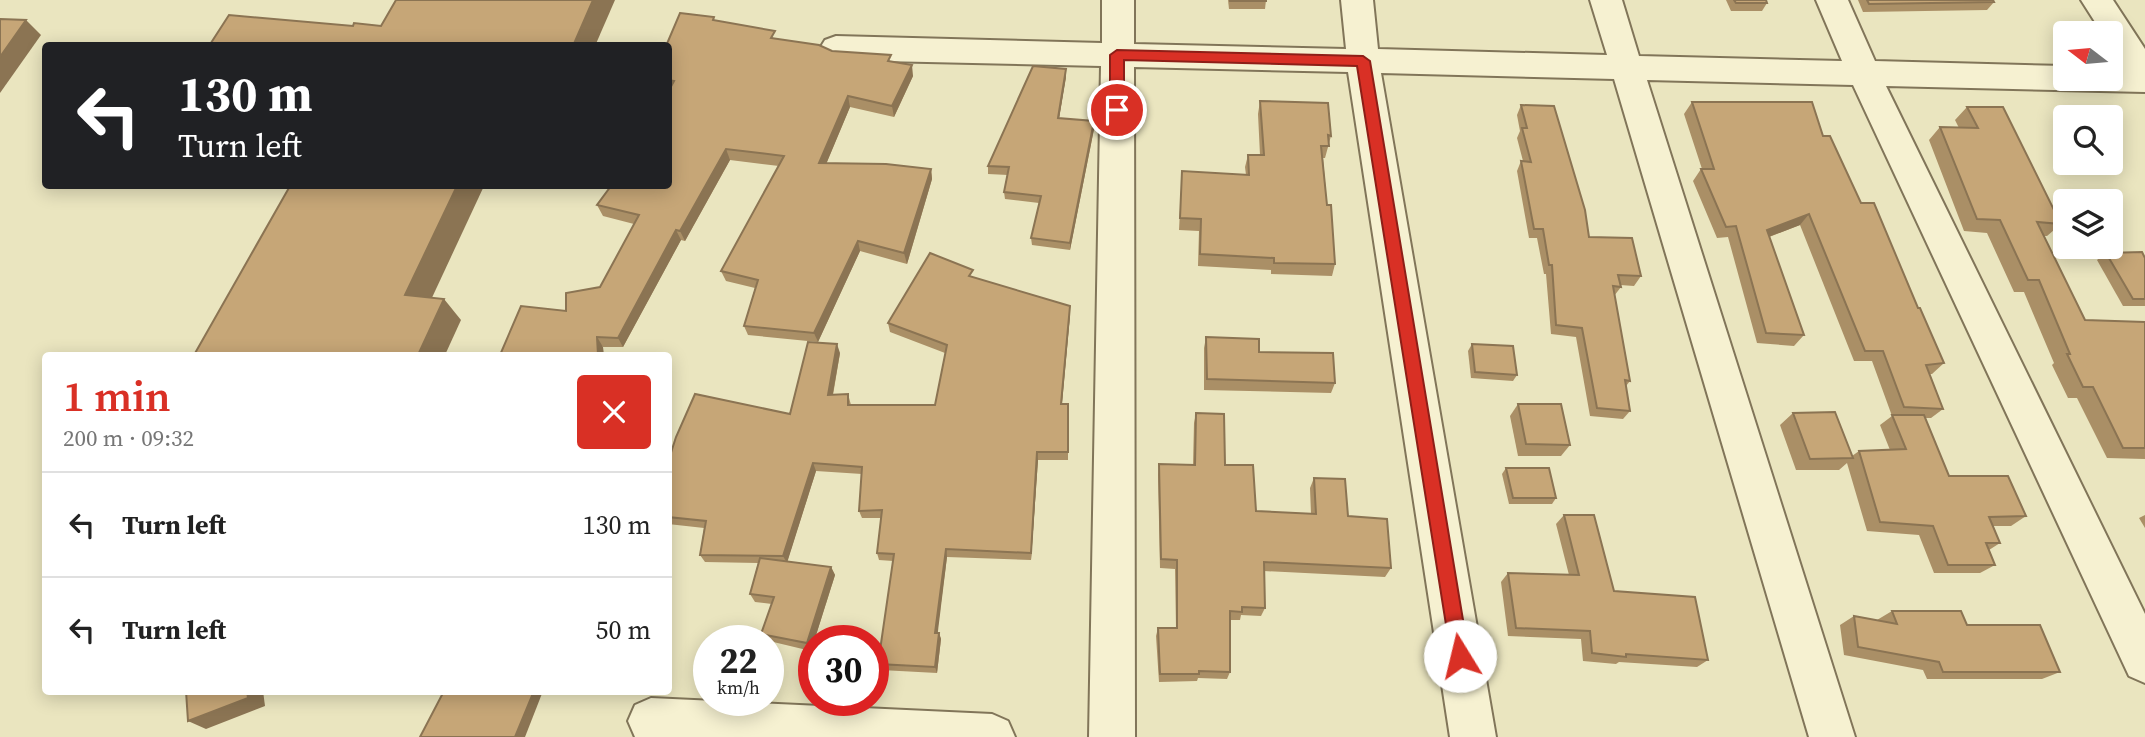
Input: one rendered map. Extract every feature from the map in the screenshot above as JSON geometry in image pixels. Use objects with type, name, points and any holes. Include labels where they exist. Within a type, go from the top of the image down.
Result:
[{"type":"street","points":[[1112,737],[1118,0]]},
{"type":"street","points":[[1357,0],[1363,61],[1474,737]]},
{"type":"street","points":[[1606,0],[1832,737]]},
{"type":"street","points":[[1832,0],[1864,74],[2145,661]]},
{"type":"street","points":[[2097,0],[2145,78]]},
{"type":"street","points":[[836,48],[2053,78]]},
{"type":"street","points":[[2123,78],[2145,78]]},
{"type":"street","points":[[651,721],[750,731],[992,737]]},
{"type":"building","points":[[396,0],[593,0],[575,42],[212,42],[229,15],[381,26]]},
{"type":"building","points":[[1266,0],[1266,1],[1230,1]]},
{"type":"building","points":[[1734,0],[1766,0],[1767,3],[1736,3]]},
{"type":"building","points":[[1867,0],[1993,0],[1994,2],[1869,4]]},
{"type":"building","points":[[680,13],[714,17],[713,20],[775,31],[771,38],[819,45],[832,51],[891,55],[888,61],[912,65],[892,106],[848,96],[819,163],[886,164],[931,169],[904,253],[858,241],[814,333],[744,326],[758,280],[721,271],[784,156],[726,149],[680,231],[676,230],[618,338],[597,337],[598,352],[501,352],[521,306],[566,311],[566,293],[600,287],[639,215],[597,205],[609,189],[672,189],[674,81],[672,42],[668,42]]},
{"type":"building","points":[[0,19],[26,20],[0,57]]},
{"type":"building","points":[[1033,66],[1066,69],[1058,118],[1094,121],[1070,243],[1031,238],[1041,196],[1004,192],[1009,167],[988,166]]},
{"type":"building","points":[[1260,101],[1328,103],[1331,136],[1328,135],[1329,146],[1321,146],[1327,205],[1331,205],[1335,264],[1274,263],[1274,258],[1200,254],[1201,219],[1180,218],[1182,171],[1249,175],[1248,155],[1264,155]]},
{"type":"building","points":[[1692,102],[1812,102],[1823,136],[1830,136],[1861,203],[1874,203],[1944,363],[1926,365],[1943,409],[1904,407],[1883,351],[1865,351],[1809,214],[1767,230],[1804,335],[1766,333],[1736,226],[1726,227],[1701,169],[1714,169]]},
{"type":"building","points":[[1521,105],[1554,106],[1585,210],[1589,237],[1632,238],[1641,276],[1618,275],[1621,287],[1613,286],[1630,381],[1625,380],[1630,411],[1597,408],[1582,328],[1556,325],[1552,265],[1549,265],[1543,229],[1534,229],[1521,161],[1531,162],[1522,128],[1527,128]]},
{"type":"building","points":[[1967,107],[2003,107],[2053,208],[2053,223],[2037,222],[2085,320],[2145,322],[2145,448],[2123,448],[2093,387],[2083,387],[2067,354],[2070,354],[2039,280],[2028,280],[2000,220],[1977,219],[1940,127],[1978,128]]},
{"type":"building","points":[[288,189],[456,189],[405,295],[444,299],[419,352],[196,352]]},
{"type":"building","points":[[2142,252],[2145,258],[2145,299],[2133,299],[2110,259],[2123,259],[2123,253]]},
{"type":"building","points":[[930,253],[973,270],[969,276],[1070,306],[1061,404],[1068,404],[1068,452],[1037,452],[1031,553],[946,549],[935,633],[939,633],[935,667],[889,665],[889,625],[884,625],[894,554],[877,553],[882,510],[859,511],[862,467],[813,463],[783,556],[700,555],[706,521],[672,517],[672,450],[695,394],[790,414],[808,342],[837,344],[828,395],[848,394],[848,405],[935,405],[947,345],[888,323]]},
{"type":"building","points":[[1206,337],[1259,339],[1259,352],[1333,353],[1335,383],[1207,379]]},
{"type":"building","points":[[1472,344],[1513,346],[1517,375],[1475,372]]},
{"type":"building","points":[[1518,404],[1561,404],[1570,445],[1526,444]]},
{"type":"building","points":[[1835,412],[1853,458],[1810,459],[1793,413]]},
{"type":"building","points":[[1196,413],[1224,414],[1225,465],[1253,465],[1256,511],[1316,514],[1314,478],[1345,479],[1348,516],[1387,519],[1391,568],[1264,562],[1265,608],[1242,607],[1242,612],[1230,611],[1230,672],[1160,674],[1158,628],[1177,628],[1177,560],[1161,559],[1159,464],[1195,465]]},
{"type":"building","points":[[1892,415],[1924,415],[1949,476],[2008,476],[2026,516],[1989,517],[2000,543],[1986,543],[1995,565],[1948,565],[1933,526],[1880,522],[1859,451],[1906,449]]},
{"type":"building","points":[[1506,468],[1549,468],[1556,498],[1513,498]]},
{"type":"building","points":[[1564,515],[1594,515],[1614,591],[1695,597],[1708,660],[1592,653],[1590,631],[1516,628],[1508,573],[1579,575]]},
{"type":"building","points":[[760,558],[831,567],[813,625],[798,625],[798,641],[784,638],[784,625],[764,625],[774,597],[750,594]]},
{"type":"building","points":[[1892,611],[1961,611],[1967,625],[2040,625],[2060,672],[1943,672],[1939,662],[1858,647],[1854,616],[1897,624]]},
{"type":"building","points":[[186,695],[248,695],[248,698],[188,721]]},
{"type":"building","points":[[442,695],[532,695],[515,737],[420,737]]},
{"type":"route","points":[[1117,110],[1117,55],[1363,61],[1460,656]]}]
